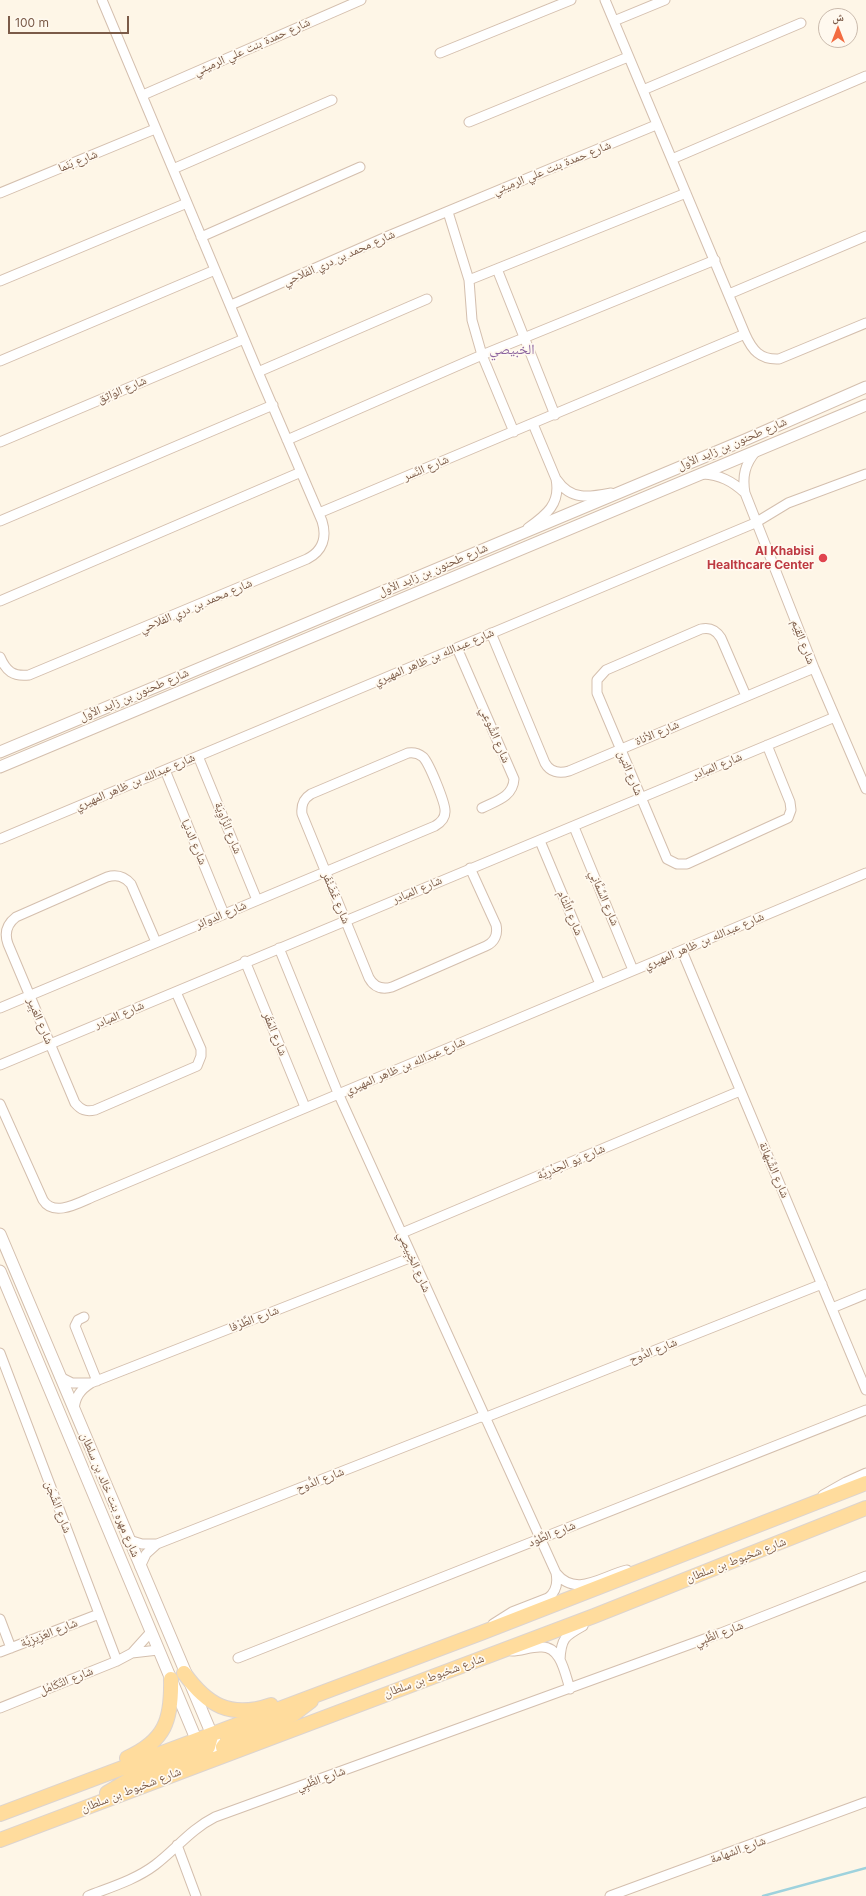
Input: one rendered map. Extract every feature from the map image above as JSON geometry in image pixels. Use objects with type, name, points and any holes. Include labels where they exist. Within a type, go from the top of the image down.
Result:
[{"type":"main road","name":"شارع شخبوط بن سلطان","points":[[0,1840],[96,1804],[201,1752],[211,1736],[654,1567],[866,1483]]},
{"type":"main road","name":"شارع شخبوط بن سلطان","points":[[0,1814],[27,1804],[201,1752],[223,1756],[501,1652],[866,1508]]},
{"type":"main road","points":[[184,1673],[197,1691],[204,1697],[222,1707],[242,1710],[266,1707],[352,1677],[387,1669]]},
{"type":"main road","points":[[27,1804],[134,1755],[150,1746],[162,1732],[169,1715],[172,1679]]},
{"type":"main road","points":[[223,1756],[223,1747],[228,1741],[294,1714],[301,1710],[314,1696]]},
{"type":"street","name":"شارع محمد بن دري الفلاحي","points":[[0,657],[5,668],[9,672],[15,675],[29,675],[308,559],[319,551],[324,537],[324,529],[319,513],[155,129],[143,95],[102,0]]},
{"type":"street","name":"شارع حمدة بنت علي الرميثي","points":[[143,95],[361,0]]},
{"type":"street","points":[[440,53],[571,0]]},
{"type":"street","points":[[605,0],[656,125],[672,158],[745,334],[756,353],[771,359],[779,359],[866,323]]},
{"type":"street","points":[[614,21],[665,0]]},
{"type":"street","points":[[643,90],[801,23]]},
{"type":"street","points":[[469,122],[628,57]]},
{"type":"street","points":[[672,158],[866,76]]},
{"type":"street","points":[[173,169],[332,100]]},
{"type":"street","name":"شارع حمدة بنت علي الرميثي","points":[[448,212],[656,125]]},
{"type":"street","name":"شارع بَنَما","points":[[0,193],[155,129]]},
{"type":"street","points":[[201,237],[360,167]]},
{"type":"street","points":[[469,280],[686,193]]},
{"type":"street","points":[[0,281],[187,203]]},
{"type":"street","name":"شارع محمد بن دري الفلاحي","points":[[231,305],[448,212]]},
{"type":"street","points":[[448,212],[469,280],[472,320],[482,355],[514,432]]},
{"type":"street","points":[[729,294],[866,236]]},
{"type":"street","points":[[287,440],[482,355],[715,260]]},
{"type":"street","points":[[497,269],[555,415]]},
{"type":"street","points":[[0,361],[215,270]]},
{"type":"street","points":[[258,372],[426,299]]},
{"type":"street","name":"شارع النَّسر","points":[[319,513],[745,334]]},
{"type":"street","name":"شارع الوَاثِق","points":[[0,442],[244,339]]},
{"type":"street","name":"شارع طحنون بن زايد الأول","points":[[0,752],[747,439],[866,387]]},
{"type":"street","points":[[0,521],[273,405]]},
{"type":"street","name":"شارع طحنون بن زايد الأول","points":[[0,767],[866,405]]},
{"type":"street","points":[[533,424],[556,479],[567,492],[583,497],[620,491]]},
{"type":"street","name":"شارع القِيَم","points":[[756,451],[750,458],[745,470],[743,484],[755,523],[814,668],[866,789]]},
{"type":"street","points":[[0,601],[301,472]]},
{"type":"street","points":[[703,474],[721,477],[738,486],[745,492]]},
{"type":"street","name":"شارع عبدالله بن ظاهر المهيري","points":[[0,839],[755,523],[788,504],[866,474]]},
{"type":"street","points":[[519,534],[550,511],[557,496],[556,479]]},
{"type":"street","name":"شارع التين","points":[[746,696],[718,633],[709,629],[701,629],[606,670],[599,676],[596,684],[597,693],[664,855],[667,859],[677,864],[688,864],[788,818],[791,810],[790,802],[767,745]]},
{"type":"street","name":"شارع الأناة","points":[[492,633],[547,767],[555,772],[564,772],[814,668]]},
{"type":"street","name":"شارع الشُّوعِي","points":[[457,648],[514,780],[512,791],[508,795],[482,808]]},
{"type":"street","name":"شارع المبادر","points":[[0,1065],[176,992],[245,961],[470,868],[540,841],[835,717]]},
{"type":"street","name":"شارع غَضَنْفَر","points":[[442,821],[445,812],[444,802],[425,759],[413,752],[404,754],[311,794],[302,802],[302,814],[371,982],[383,988],[392,987],[486,946],[493,941],[497,933],[496,925],[470,868]]},
{"type":"street","name":"شارع الزَّاوِيَة","points":[[198,756],[258,900]]},
{"type":"street","name":"شارع الدنيا","points":[[165,770],[224,914]]},
{"type":"street","name":"شارع الدوائر","points":[[0,1008],[434,826],[442,821]]},
{"type":"street","name":"شارع السِّمَّانِي","points":[[574,826],[634,970]]},
{"type":"street","name":"شارع اللِّثام","points":[[540,841],[600,984]]},
{"type":"street","name":"شارع عبدالله بن ظاهر المهيري","points":[[0,1104],[43,1200],[49,1207],[55,1209],[95,1196],[866,873]]},
{"type":"street","name":"شارع العَبِير","points":[[156,942],[131,884],[128,880],[118,876],[107,877],[16,917],[10,923],[6,931],[6,940],[28,995],[75,1103],[79,1108],[89,1111],[102,1107],[194,1068],[199,1063],[201,1056],[200,1049],[176,992]]},
{"type":"street","name":"شارع الخِبِيصِي","points":[[279,948],[338,1093],[556,1574]]},
{"type":"street","name":"شارع الشَّبْهانة","points":[[682,951],[866,1390]]},
{"type":"street","name":"شارع المَقَر","points":[[245,961],[305,1107]]},
{"type":"street","name":"شارع يَو الحِدْرِيَّة","points":[[402,1233],[740,1090]]},
{"type":"street","name":"شارع مهره بنت خالد بن سلطان","points":[[0,1234],[184,1673],[211,1736],[223,1756]]},
{"type":"street","name":"شارع الطَّرْفا","points":[[74,1410],[80,1391],[94,1382],[412,1257]]},
{"type":"street","name":"شارع مهره بنت خالد بن سلطان","points":[[0,1271],[150,1633],[172,1679],[201,1752]]},
{"type":"street","name":"شارع الدُّوح","points":[[140,1566],[146,1554],[157,1544],[822,1284]]},
{"type":"street","points":[[0,1288],[12,1298]]},
{"type":"street","points":[[832,1308],[866,1294]]},
{"type":"street","points":[[84,1318],[78,1320],[75,1326],[94,1382]]},
{"type":"street","name":"شارع الشَّجَن","points":[[0,1353],[117,1661]]},
{"type":"street","name":"شارع الطَّرْفا","points":[[60,1377],[72,1383],[94,1382]]},
{"type":"street","name":"شارع الطَّوْد","points":[[238,1658],[866,1410]]},
{"type":"street","points":[[810,1506],[832,1489],[866,1473]]},
{"type":"street","name":"شارع الدُّوح","points":[[129,1540],[142,1544],[157,1544]]},
{"type":"street","points":[[556,1574],[569,1585],[580,1586],[623,1571],[654,1567]]},
{"type":"street","points":[[481,1633],[512,1612],[552,1595],[556,1585],[556,1574]]},
{"type":"street","name":"شارع الظَّبِي","points":[[88,1896],[129,1881],[141,1874],[155,1865],[198,1826],[215,1817],[714,1636],[866,1576]]},
{"type":"street","name":"شارع العَزِيزِيَّة","points":[[0,1652],[99,1614]]},
{"type":"street","points":[[560,1660],[561,1647],[566,1637],[594,1616]]},
{"type":"street","points":[[0,1619],[11,1648]]},
{"type":"street","name":"شارع التَّكَامُل","points":[[132,1654],[150,1633]]},
{"type":"street","points":[[501,1652],[542,1646],[553,1651],[560,1660],[570,1689]]},
{"type":"street","name":"شارع التَّكَامُل","points":[[0,1708],[132,1654],[158,1650]]},
{"type":"street","name":"شارع الشهامة","points":[[610,1896],[866,1802]]},
{"type":"street","points":[[177,1845],[196,1896]]},
{"type":"waterway","points":[[763,1896],[866,1868]]},
{"type":"place","name":"Al Khabisi Healthcare Center","points":[[823,558]]},
{"type":"district","name":"الخبيصي","points":[[512,350]]}]
